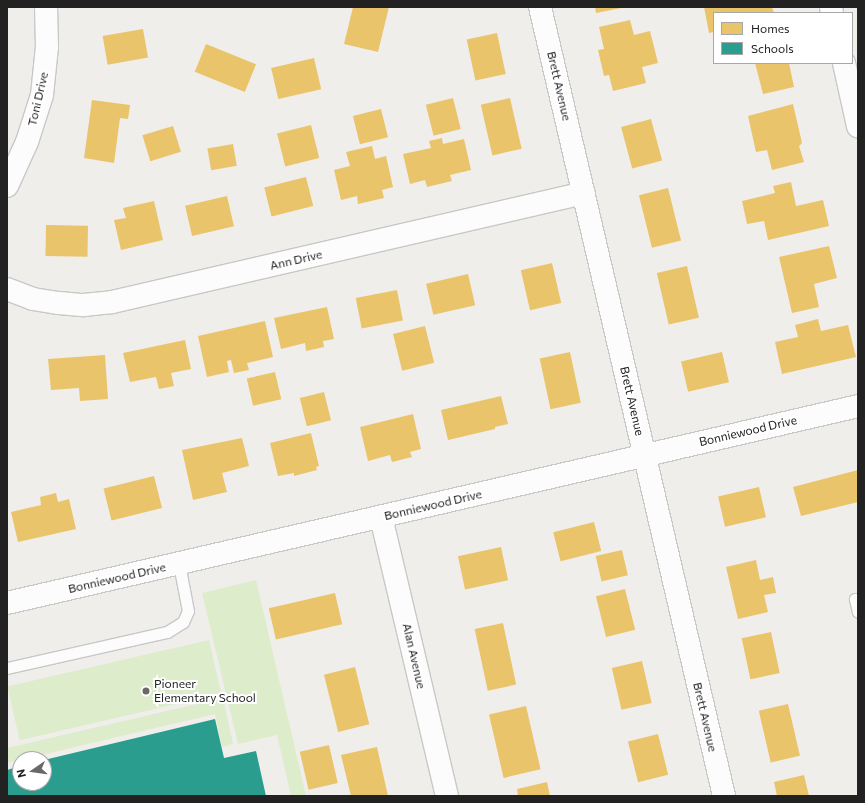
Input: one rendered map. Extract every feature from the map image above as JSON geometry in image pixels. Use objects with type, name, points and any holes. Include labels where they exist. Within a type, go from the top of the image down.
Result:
[{"type":"street","name":"Toni Drive","points":[[7,186],[27,142],[42,95],[47,47],[46,7]]},
{"type":"street","name":"Brett Avenue","points":[[540,7],[724,796]]},
{"type":"street","points":[[844,64],[858,126]]},
{"type":"street","name":"Ann Drive","points":[[7,289],[33,299],[59,303],[84,305],[112,302],[584,194]]},
{"type":"street","name":"Bonniewood Drive","points":[[7,603],[858,406]]},
{"type":"street","name":"Alan Avenue","points":[[381,516],[447,796]]},
{"type":"lane","points":[[7,668],[167,632],[183,622],[188,611],[178,564]]},
{"type":"lane","points":[[858,599],[855,599],[858,612]]},
{"type":"green space","points":[[256,580],[306,796],[291,796],[277,735],[238,744],[202,593]]},
{"type":"green space","points":[[209,640],[221,694],[20,740],[7,687]]},
{"type":"green space","points":[[223,698],[233,744],[222,747],[215,714],[52,752],[52,751],[12,751],[12,762],[7,763],[7,748]]},
{"type":"building: Homes","points":[[353,7],[389,7],[378,52],[344,44]]},
{"type":"building: Homes","points":[[595,7],[621,7],[621,8],[596,13]]},
{"type":"building: Homes","points":[[704,7],[772,7],[774,12],[713,12],[713,32],[709,33]]},
{"type":"building: Homes","points":[[630,20],[634,35],[650,31],[658,63],[642,67],[646,83],[613,91],[609,75],[604,76],[598,50],[604,49],[599,27]]},
{"type":"building: Homes","points":[[143,29],[148,58],[108,65],[103,36]]},
{"type":"building: Homes","points":[[497,33],[506,74],[475,81],[467,39]]},
{"type":"building: Homes","points":[[206,44],[256,64],[245,92],[195,72]]},
{"type":"building: Homes","points":[[314,58],[321,89],[278,99],[271,68]]},
{"type":"building: Homes","points":[[755,64],[789,64],[794,87],[763,94]]},
{"type":"building: Homes","points":[[453,98],[461,129],[434,136],[426,105]]},
{"type":"building: Homes","points":[[510,98],[522,149],[492,155],[481,105]]},
{"type":"building: Homes","points":[[92,100],[130,105],[128,119],[120,118],[114,163],[84,158]]},
{"type":"building: Homes","points":[[793,104],[802,143],[799,146],[804,162],[772,170],[767,150],[756,152],[748,116]]},
{"type":"building: Homes","points":[[381,109],[388,137],[360,144],[353,116]]},
{"type":"building: Homes","points":[[651,119],[662,161],[632,169],[621,127]]},
{"type":"building: Homes","points":[[311,125],[319,158],[285,166],[277,133]]},
{"type":"building: Homes","points":[[173,126],[181,152],[150,161],[142,135]]},
{"type":"building: Homes","points":[[442,138],[443,144],[464,139],[471,170],[450,175],[452,181],[427,187],[425,180],[410,184],[403,154],[431,148],[429,141]]},
{"type":"building: Homes","points":[[233,144],[237,166],[211,170],[207,149]]},
{"type":"building: Homes","points":[[372,146],[375,159],[386,156],[393,187],[382,190],[384,198],[358,204],[357,196],[341,200],[334,170],[350,166],[346,152]]},
{"type":"building: Homes","points":[[306,177],[313,206],[272,217],[264,187]]},
{"type":"building: Homes","points":[[791,182],[796,206],[823,200],[829,226],[768,240],[764,221],[747,224],[742,201],[775,193],[773,186]]},
{"type":"building: Homes","points":[[668,188],[681,240],[652,248],[639,195]]},
{"type":"building: Homes","points":[[227,196],[234,226],[192,236],[185,206]]},
{"type":"building: Homes","points":[[154,201],[163,240],[121,250],[114,220],[126,218],[123,208]]},
{"type":"building: Homes","points":[[46,225],[88,226],[87,257],[45,256]]},
{"type":"building: Homes","points":[[829,246],[837,278],[814,284],[819,307],[792,313],[779,257]]},
{"type":"building: Homes","points":[[552,263],[561,303],[530,310],[521,270]]},
{"type":"building: Homes","points":[[687,266],[699,318],[669,325],[657,273]]},
{"type":"building: Homes","points":[[468,274],[475,305],[433,315],[426,284]]},
{"type":"building: Homes","points":[[397,290],[403,320],[362,328],[356,298]]},
{"type":"building: Homes","points":[[327,307],[334,339],[323,341],[324,347],[306,351],[305,343],[281,349],[274,318]]},
{"type":"building: Homes","points":[[818,319],[821,331],[848,325],[856,357],[782,374],[775,342],[798,337],[795,325]]},
{"type":"building: Homes","points":[[265,321],[273,357],[247,363],[249,370],[234,373],[231,360],[227,361],[229,372],[207,377],[198,336]]},
{"type":"building: Homes","points":[[425,326],[434,363],[402,371],[393,334]]},
{"type":"building: Homes","points":[[185,340],[191,369],[171,373],[174,386],[159,389],[156,377],[130,382],[123,353]]},
{"type":"building: Homes","points":[[570,352],[581,403],[550,409],[540,358]]},
{"type":"building: Homes","points":[[722,352],[729,382],[688,392],[681,361]]},
{"type":"building: Homes","points":[[105,355],[108,399],[80,401],[79,388],[51,390],[48,359]]},
{"type":"building: Homes","points":[[275,372],[281,399],[253,406],[247,379]]},
{"type":"building: Homes","points":[[324,392],[331,420],[307,426],[300,398]]},
{"type":"building: Homes","points":[[501,396],[508,424],[495,427],[495,429],[448,440],[441,410]]},
{"type":"building: Homes","points":[[413,414],[421,449],[410,452],[412,457],[392,462],[390,455],[368,461],[360,427]]},
{"type":"building: Homes","points":[[311,433],[319,466],[316,467],[317,470],[294,476],[294,473],[278,476],[270,443]]},
{"type":"building: Homes","points":[[242,438],[249,466],[222,473],[227,492],[193,500],[182,450]]},
{"type":"building: Homes","points":[[858,470],[858,502],[801,516],[793,487]]},
{"type":"building: Homes","points":[[154,476],[162,508],[112,521],[104,489]]},
{"type":"building: Homes","points":[[759,487],[766,517],[725,527],[718,496]]},
{"type":"building: Homes","points":[[56,493],[58,502],[69,499],[76,529],[18,542],[11,512],[41,505],[40,497]]},
{"type":"building: Homes","points":[[594,522],[601,551],[561,561],[553,532]]},
{"type":"building: Homes","points":[[501,547],[508,580],[465,589],[458,556]]},
{"type":"building: Homes","points":[[622,550],[628,575],[602,581],[596,556]]},
{"type":"building: Homes","points":[[756,560],[760,580],[773,577],[776,593],[764,595],[768,612],[738,619],[726,567]]},
{"type":"building: Homes","points":[[625,589],[635,630],[606,637],[596,596]]},
{"type":"building: Homes","points":[[335,593],[342,624],[276,639],[269,608]]},
{"type":"building: Homes","points":[[503,623],[516,685],[488,691],[475,629]]},
{"type":"building: Homes","points":[[771,632],[780,673],[750,679],[742,638]]},
{"type":"building: Homes","points":[[642,661],[652,703],[621,710],[612,668]]},
{"type":"building: Homes","points":[[355,667],[369,724],[338,732],[324,675]]},
{"type":"building: Homes","points":[[788,704],[800,756],[771,762],[759,711]]},
{"type":"building: Homes","points":[[526,706],[541,769],[504,778],[489,715]]},
{"type":"building: Homes","points":[[658,734],[668,775],[638,782],[628,741]]},
{"type":"building: Homes","points":[[329,745],[338,783],[309,790],[300,752]]},
{"type":"building: Homes","points":[[377,747],[388,796],[351,796],[341,755]]},
{"type":"building: Homes","points":[[804,775],[809,796],[777,796],[774,782]]},
{"type":"building: Homes","points":[[547,782],[550,796],[518,796],[517,789]]},
{"type":"building: Schools","points":[[215,719],[224,758],[256,751],[266,796],[7,796],[7,770],[12,768],[12,791],[52,791],[52,758]]},
{"type":"place","name":"Pioneer Elementary School","points":[[146,691]]}]
